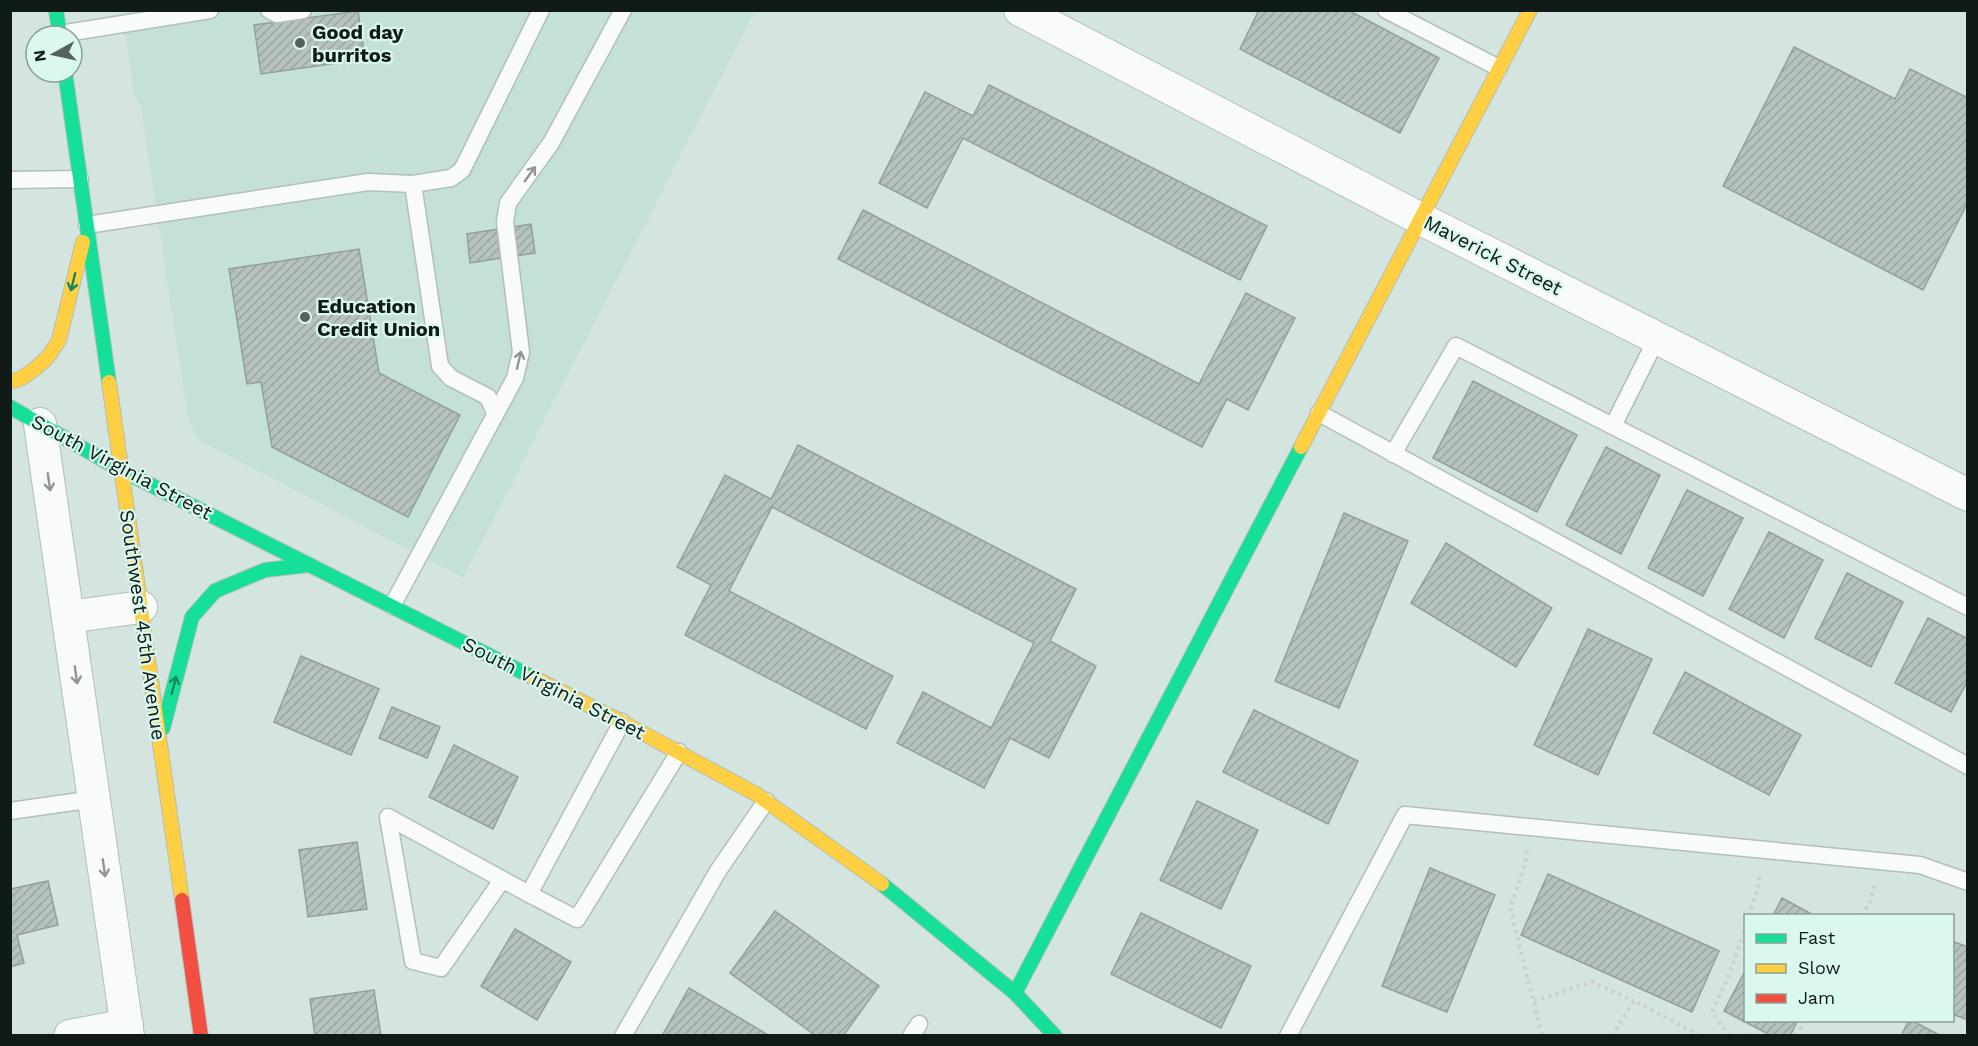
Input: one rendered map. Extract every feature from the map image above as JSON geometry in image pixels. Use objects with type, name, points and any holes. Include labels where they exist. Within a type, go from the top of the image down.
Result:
[{"type":"street","name":"Maverick Street","points":[[1020,10],[1420,219],[1968,495]]},
{"type":"street","points":[[1015,993],[1530,10]]},
{"type":"street","name":"Southwest 45th Avenue","points":[[67,84],[201,1035]]},
{"type":"street","points":[[10,382],[22,378],[36,368],[48,357],[59,340],[87,225]]},
{"type":"street","name":"South Virginia Street","points":[[10,407],[121,470],[622,722],[756,794],[895,893],[1015,993],[1054,1035]]},
{"type":"street","points":[[40,424],[127,1030],[70,1035]]},
{"type":"street","points":[[159,741],[192,617],[215,591],[265,570],[309,565]]},
{"type":"street","points":[[68,618],[141,607]]},
{"type":"lane","points":[[84,30],[151,15],[210,10]]},
{"type":"lane","points":[[269,10],[277,14],[303,10]]},
{"type":"lane","points":[[87,225],[368,182],[412,184],[452,178],[462,170],[541,10]]},
{"type":"lane","points":[[392,606],[515,378],[521,352],[505,222],[508,203],[551,143],[623,10]]},
{"type":"lane","points":[[1386,10],[1499,68]]},
{"type":"lane","points":[[10,180],[80,178]]},
{"type":"lane","points":[[412,184],[440,366],[451,378],[488,397],[495,413]]},
{"type":"lane","points":[[1613,426],[1657,338]]},
{"type":"lane","points":[[1393,454],[1456,346],[1968,607]]},
{"type":"lane","points":[[1319,413],[1968,766]]},
{"type":"lane","points":[[529,894],[622,722]]},
{"type":"lane","points":[[502,880],[441,968],[413,961],[388,817],[577,919],[679,752]]},
{"type":"lane","points":[[10,811],[94,799]]},
{"type":"lane","points":[[623,1035],[718,871],[766,801]]},
{"type":"lane","points":[[1288,1035],[1405,815],[1920,865],[1968,882]]},
{"type":"path","points":[[1531,827],[1524,868],[1510,907],[1542,1035]]},
{"type":"path","points":[[1749,914],[1757,892],[1764,850]]},
{"type":"path","points":[[1863,914],[1870,902],[1881,861]]},
{"type":"path","points":[[1729,1035],[1712,1012],[1730,975],[1744,933]]},
{"type":"path","points":[[1534,1001],[1592,982],[1701,1035]]},
{"type":"path","points":[[1612,1035],[1634,1002]]},
{"type":"path","points":[[1796,1035],[1804,1022]]},
{"type":"shaded area","points":[[122,11],[755,11],[463,578],[199,440],[188,419],[141,107],[134,94]]},
{"type":"building","points":[[1259,10],[1348,10],[1439,58],[1400,133],[1240,49]]},
{"type":"building","points":[[358,11],[365,59],[261,74],[254,25]]},
{"type":"building","points":[[1794,47],[1895,99],[1910,69],[1968,98],[1968,202],[1923,290],[1723,186]]},
{"type":"building","points":[[989,85],[1267,226],[1240,280],[963,138],[927,208],[879,183],[925,92],[973,116]]},
{"type":"building","points":[[863,210],[1199,384],[1246,293],[1295,318],[1248,410],[1227,399],[1202,447],[838,259]]},
{"type":"building","points":[[531,224],[535,253],[470,263],[467,234]]},
{"type":"building","points":[[359,249],[379,373],[460,415],[408,517],[272,447],[261,382],[247,384],[229,269]]},
{"type":"building","points":[[1473,381],[1577,435],[1537,512],[1433,458]]},
{"type":"building","points":[[798,445],[1076,589],[1050,641],[1096,666],[1049,758],[1010,738],[984,788],[897,743],[923,692],[991,728],[1034,643],[772,507],[729,591],[893,676],[866,729],[685,635],[711,585],[677,567],[725,475],[771,499]]},
{"type":"building","points":[[1606,447],[1660,475],[1621,554],[1566,525]]},
{"type":"building","points":[[1687,490],[1743,518],[1703,596],[1648,568]]},
{"type":"building","points":[[1344,513],[1408,541],[1339,708],[1275,681]]},
{"type":"building","points":[[1769,532],[1823,560],[1784,638],[1729,609]]},
{"type":"building","points":[[1446,543],[1552,608],[1516,667],[1411,603]]},
{"type":"building","points":[[1847,573],[1903,602],[1871,667],[1815,638]]},
{"type":"building","points":[[1928,618],[1968,639],[1968,680],[1951,712],[1895,683]]},
{"type":"building","points":[[1588,629],[1652,659],[1598,775],[1534,745]]},
{"type":"building","points":[[301,656],[379,689],[351,755],[274,722]]},
{"type":"building","points":[[1685,672],[1801,735],[1769,795],[1653,733]]},
{"type":"building","points":[[392,707],[440,727],[427,758],[379,738]]},
{"type":"building","points":[[1254,710],[1358,761],[1328,824],[1223,772]]},
{"type":"building","points":[[454,745],[518,777],[493,829],[429,797]]},
{"type":"building","points":[[1197,801],[1258,830],[1221,909],[1160,880]]},
{"type":"building","points":[[357,842],[367,909],[308,917],[299,850]]},
{"type":"building","points":[[1430,868],[1495,895],[1447,1012],[1382,986]]},
{"type":"building","points":[[1548,874],[1719,951],[1692,1012],[1521,935]]},
{"type":"building","points":[[48,881],[58,925],[17,935],[24,963],[10,967],[10,889]]},
{"type":"building","points":[[1782,898],[1811,914],[1774,914]]},
{"type":"building","points":[[775,911],[879,986],[843,1036],[816,1036],[730,973]]},
{"type":"building","points":[[1141,913],[1251,966],[1221,1028],[1111,974]]},
{"type":"building","points":[[515,929],[571,962],[537,1020],[481,986]]},
{"type":"building","points":[[1954,942],[1968,947],[1968,1020],[1954,1015]]},
{"type":"building","points":[[1744,973],[1744,1021],[1724,1011]]},
{"type":"building","points":[[689,988],[770,1036],[662,1036]]},
{"type":"building","points":[[374,990],[381,1036],[315,1036],[310,999]]},
{"type":"building","points":[[1745,1022],[1797,1022],[1790,1036],[1772,1036]]},
{"type":"building","points":[[1908,1022],[1915,1022],[1941,1036],[1901,1036]]},
{"type":"traffic: fast","points":[[56,10],[58,24]]},
{"type":"traffic: fast","points":[[67,84],[109,382]]},
{"type":"traffic: fast","points":[[10,407],[121,470],[532,677]]},
{"type":"traffic: fast","points":[[1015,993],[1301,447]]},
{"type":"traffic: fast","points":[[163,728],[192,617],[215,591],[265,570],[309,565]]},
{"type":"traffic: fast","points":[[882,884],[1015,993],[1055,1036]]},
{"type":"traffic: slow","points":[[1301,447],[1530,10]]},
{"type":"traffic: slow","points":[[10,382],[22,378],[36,368],[48,357],[59,340],[83,242]]},
{"type":"traffic: slow","points":[[109,382],[182,900]]},
{"type":"traffic: slow","points":[[532,677],[756,794],[882,884]]},
{"type":"traffic: jam","points":[[182,900],[201,1036]]},
{"type":"place","name":"Good day burritos","points":[[300,43]]},
{"type":"place","name":"Education Credit Union","points":[[305,317]]}]
